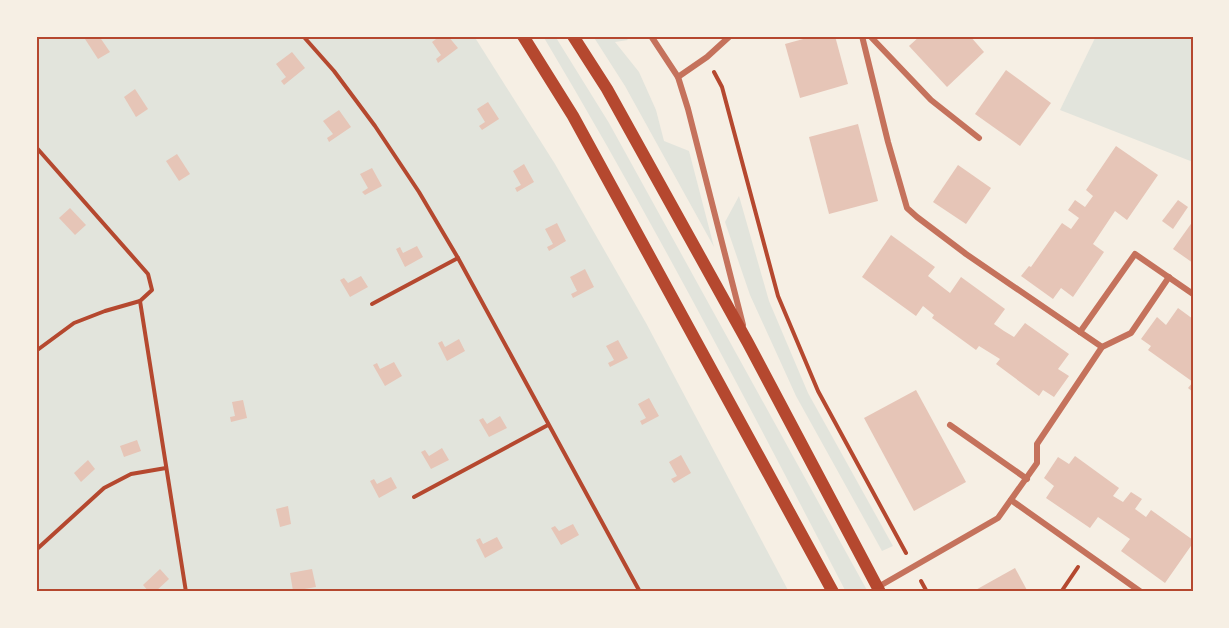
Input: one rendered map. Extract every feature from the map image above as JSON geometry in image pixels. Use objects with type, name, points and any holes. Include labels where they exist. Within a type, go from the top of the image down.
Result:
[{"type":"main road","points":[[523,36],[573,116],[832,592]]},
{"type":"main road","points":[[573,36],[607,89],[748,343],[879,590]]},
{"type":"street","points":[[651,36],[678,77],[748,343]]},
{"type":"street","points":[[678,77],[707,57],[730,36]]},
{"type":"street","points":[[862,36],[907,208],[966,254],[1102,347]]},
{"type":"street","points":[[870,36],[931,100],[979,138]]},
{"type":"street","points":[[1080,332],[1135,254],[1193,294]]},
{"type":"street","points":[[879,590],[913,566],[998,518],[1037,463],[1037,444],[1102,347],[1131,333],[1169,277]]},
{"type":"street","points":[[950,425],[1027,479]]},
{"type":"street","points":[[1011,500],[1141,592]]},
{"type":"path","points":[[303,36],[334,71],[375,126],[419,192],[458,258],[640,592]]},
{"type":"path","points":[[707,57],[722,87],[778,296],[818,391],[927,592]]},
{"type":"path","points":[[36,147],[148,274],[152,290],[140,301],[105,310],[74,323],[36,351]]},
{"type":"path","points":[[372,304],[458,258]]},
{"type":"path","points":[[140,301],[186,592]]},
{"type":"path","points":[[414,498],[548,425]]},
{"type":"path","points":[[36,550],[104,488],[131,474],[166,468]]},
{"type":"path","points":[[1061,592],[1087,554]]},
{"type":"shaded area","points":[[36,36],[474,36],[555,164],[646,323],[789,592],[36,592]]},
{"type":"shaded area","points":[[543,36],[555,36],[609,123],[868,592],[846,592],[661,242]]},
{"type":"shaded area","points":[[593,36],[624,36],[628,40],[615,42],[639,72],[656,110],[664,141],[689,151],[714,247],[625,86]]},
{"type":"shaded area","points":[[1096,36],[1193,36],[1193,162],[1060,110]]},
{"type":"shaded area","points":[[739,196],[769,301],[808,393],[893,546],[882,551],[796,396],[750,295],[725,222]]},
{"type":"building","points":[[90,36],[99,36],[110,52],[98,59],[85,39]]},
{"type":"building","points":[[440,36],[448,36],[458,48],[438,63],[436,59],[441,55],[432,42]]},
{"type":"building","points":[[814,36],[835,36],[848,84],[800,98],[785,44]]},
{"type":"building","points":[[920,36],[970,36],[984,52],[947,87],[909,46]]},
{"type":"building","points":[[292,52],[305,68],[284,85],[281,81],[286,77],[276,64]]},
{"type":"building","points":[[1006,70],[1051,103],[1020,146],[975,114]]},
{"type":"building","points":[[135,89],[148,109],[136,117],[124,97]]},
{"type":"building","points":[[488,102],[499,119],[482,130],[479,126],[485,122],[477,109]]},
{"type":"building","points":[[339,110],[351,127],[329,142],[327,138],[333,134],[323,121]]},
{"type":"building","points":[[858,124],[878,201],[829,214],[809,137]]},
{"type":"building","points":[[1116,146],[1158,175],[1127,220],[1115,211],[1093,244],[1104,252],[1073,297],[1061,288],[1053,299],[1021,276],[1029,266],[1031,267],[1062,223],[1071,229],[1079,218],[1068,210],[1075,200],[1085,207],[1093,196],[1086,190]]},
{"type":"building","points":[[177,154],[190,174],[179,181],[166,161]]},
{"type":"building","points":[[524,164],[534,182],[517,192],[515,188],[521,185],[513,171]]},
{"type":"building","points":[[958,165],[991,188],[966,224],[933,202]]},
{"type":"building","points":[[372,168],[382,186],[365,195],[362,192],[368,188],[360,174]]},
{"type":"building","points":[[1178,200],[1188,207],[1173,229],[1162,221]]},
{"type":"building","points":[[70,208],[86,225],[75,235],[59,218]]},
{"type":"building","points":[[1193,221],[1193,263],[1173,249]]},
{"type":"building","points":[[557,223],[566,241],[549,251],[547,247],[553,244],[545,229]]},
{"type":"building","points":[[891,235],[935,267],[928,276],[950,293],[961,277],[1005,309],[994,324],[1004,331],[1014,337],[1025,323],[1069,354],[1058,369],[1069,376],[1054,397],[1043,390],[1039,396],[996,364],[1000,359],[979,346],[976,350],[932,318],[934,315],[923,306],[916,316],[862,277]]},
{"type":"building","points":[[417,246],[423,257],[405,267],[396,249],[400,247],[403,253]]},
{"type":"building","points":[[585,269],[594,287],[573,298],[571,294],[577,291],[570,277]]},
{"type":"building","points":[[361,276],[368,287],[350,297],[340,280],[344,278],[348,283]]},
{"type":"building","points":[[1178,308],[1193,319],[1193,382],[1148,350],[1151,346],[1141,339],[1157,317],[1166,325]]},
{"type":"building","points":[[459,339],[465,351],[447,361],[438,343],[442,341],[445,347]]},
{"type":"building","points":[[618,340],[628,358],[610,367],[608,363],[614,360],[606,346]]},
{"type":"building","points":[[394,362],[402,376],[385,386],[373,365],[377,363],[380,369]]},
{"type":"building","points":[[1193,382],[1193,392],[1188,388]]},
{"type":"building","points":[[916,390],[966,482],[914,511],[864,418]]},
{"type":"building","points":[[649,398],[659,416],[642,425],[640,421],[646,418],[638,404]]},
{"type":"building","points":[[243,400],[247,418],[231,422],[230,417],[235,416],[232,402]]},
{"type":"building","points":[[500,416],[507,428],[489,437],[479,420],[483,418],[487,424]]},
{"type":"building","points":[[137,440],[141,451],[124,457],[120,446]]},
{"type":"building","points":[[442,448],[449,460],[431,469],[421,452],[425,450],[429,456]]},
{"type":"building","points":[[681,455],[691,473],[674,483],[671,479],[677,476],[669,462]]},
{"type":"building","points":[[1075,456],[1119,488],[1113,496],[1123,502],[1131,492],[1142,499],[1135,509],[1146,517],[1151,510],[1193,540],[1165,583],[1121,551],[1130,539],[1098,517],[1090,528],[1046,498],[1054,486],[1044,478],[1058,457],[1069,464]]},
{"type":"building","points":[[88,460],[95,469],[81,482],[74,473]]},
{"type":"building","points":[[391,477],[397,488],[379,498],[370,481],[374,479],[377,484]]},
{"type":"building","points":[[288,506],[291,524],[280,527],[276,509]]},
{"type":"building","points":[[573,524],[579,535],[561,545],[551,528],[555,526],[559,531]]},
{"type":"building","points":[[497,537],[503,548],[485,558],[476,540],[480,538],[483,544]]},
{"type":"building","points":[[1015,568],[1028,592],[972,592]]},
{"type":"building","points":[[160,569],[169,579],[155,592],[149,592],[143,585]]},
{"type":"building","points":[[312,569],[316,587],[293,591],[290,573]]}]
